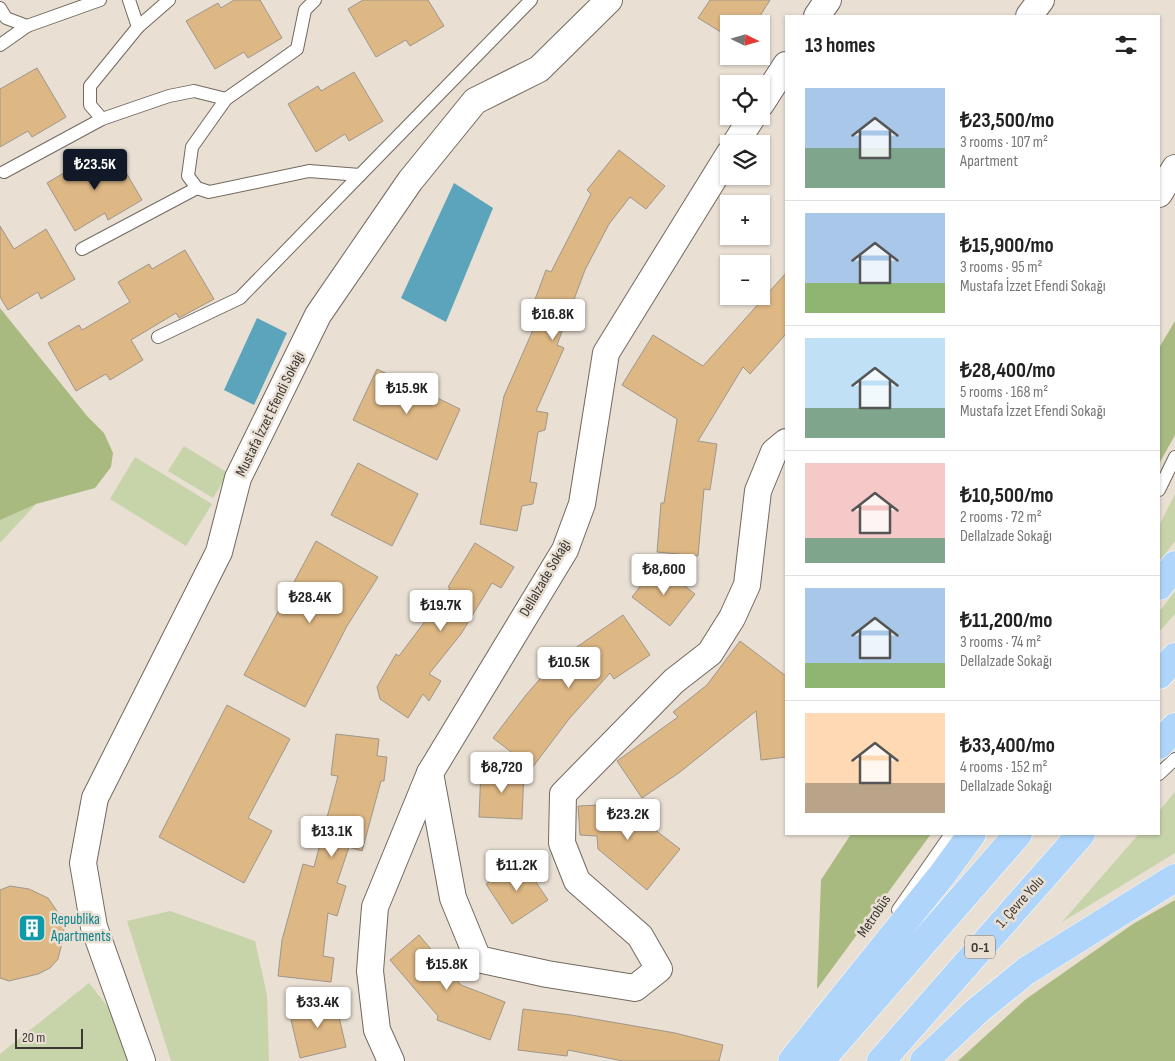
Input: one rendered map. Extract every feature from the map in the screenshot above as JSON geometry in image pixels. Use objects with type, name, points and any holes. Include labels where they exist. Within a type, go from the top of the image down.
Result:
[{"type":"highway","points":[[1160,585],[1175,565]]},
{"type":"highway","points":[[1160,674],[1175,657]]},
{"type":"highway","points":[[1160,744],[1175,727]]},
{"type":"highway","points":[[792,1061],[942,875],[971,835]]},
{"type":"highway","points":[[820,1061],[1017,835]]},
{"type":"highway","name":"1. Çevre Yolu","points":[[881,1061],[1080,835]]},
{"type":"highway","points":[[924,1061],[978,1010],[1026,971],[1175,878]]},
{"type":"street","points":[[818,15],[828,0]]},
{"type":"street","points":[[1030,15],[1041,0]]},
{"type":"street","name":"Mustafa İzzet Efendi Sokağı","points":[[142,1061],[94,927],[83,863],[95,798],[219,552],[238,478],[318,315],[410,181],[475,101],[539,69],[604,1]]},
{"type":"street","points":[[770,90],[785,67]]},
{"type":"street","points":[[1160,192],[1175,168]]},
{"type":"street","name":"Dellalzade Sokağı","points":[[391,1061],[377,1030],[370,971],[375,907],[430,773],[565,550],[582,504],[592,431],[606,353],[720,169]]},
{"type":"street","points":[[430,773],[453,898],[478,959],[547,974],[635,988],[658,969],[640,936],[577,881],[562,843],[563,794],[674,681],[710,653],[732,618],[747,585],[758,491],[774,452],[785,443]]},
{"type":"lane","points":[[0,45],[27,26],[100,0]]},
{"type":"lane","points":[[129,0],[138,26]]},
{"type":"lane","points":[[102,119],[90,105],[90,86],[138,26],[169,0]]},
{"type":"lane","points":[[315,0],[305,10],[297,49],[226,99],[192,147],[188,176],[197,188],[209,192],[309,171],[360,175]]},
{"type":"lane","points":[[158,337],[240,298],[531,0]]},
{"type":"lane","points":[[0,8],[6,18],[27,26]]},
{"type":"lane","points":[[4,172],[102,119],[168,96],[194,92],[226,99]]},
{"type":"lane","points":[[82,249],[197,188]]},
{"type":"lane","points":[[1160,488],[1175,457]]},
{"type":"lane","points":[[1160,773],[1175,760]]},
{"type":"lane","name":"Metrobüs","points":[[826,1018],[949,835]]},
{"type":"green space","points":[[0,308],[87,416],[104,433],[113,453],[111,467],[95,488],[36,504],[0,520]]},
{"type":"green space","points":[[1175,321],[1175,435],[1160,462],[1160,346]]},
{"type":"green space","points":[[184,446],[228,473],[213,498],[168,471]]},
{"type":"green space","points":[[135,457],[212,504],[186,546],[110,499]]},
{"type":"green space","points":[[0,470],[36,504],[0,543]]},
{"type":"green space","points":[[1175,494],[1175,541],[1160,561],[1160,524]]},
{"type":"green space","points":[[1175,591],[1175,614],[1160,631],[1160,611]]},
{"type":"green space","points":[[1175,792],[1175,853],[1062,922],[1138,835],[1160,835],[1160,810]]},
{"type":"green space","points":[[850,835],[930,835],[817,989],[821,880]]},
{"type":"green space","points":[[1175,900],[1175,1061],[958,1061],[1026,999],[1133,924]]},
{"type":"green space","points":[[170,911],[255,941],[267,995],[269,1061],[171,1061],[127,921]]},
{"type":"green space","points":[[89,983],[119,1021],[127,1061],[0,1061],[0,1054]]},
{"type":"water","points":[[454,183],[493,208],[446,322],[401,298]]},
{"type":"water","points":[[257,318],[287,333],[254,405],[224,390]]},
{"type":"building","points":[[234,0],[260,0],[282,38],[248,58],[244,52],[215,69],[186,21],[218,3],[221,8]]},
{"type":"building","points":[[363,0],[428,0],[444,26],[410,46],[406,40],[376,57],[348,9]]},
{"type":"building","points":[[710,0],[770,0],[761,15],[720,15],[720,31],[698,18]]},
{"type":"building","points":[[37,68],[66,117],[32,137],[28,131],[0,147],[0,89]]},
{"type":"building","points":[[354,72],[383,121],[349,141],[345,134],[316,152],[288,104],[318,86],[321,91]]},
{"type":"building","points":[[113,150],[142,200],[108,220],[105,213],[75,231],[47,183],[77,165],[80,170]]},
{"type":"building","points":[[619,150],[665,186],[646,209],[630,197],[609,224],[585,270],[557,345],[564,348],[536,411],[548,413],[545,430],[538,432],[530,482],[537,483],[533,504],[522,506],[517,531],[480,524],[504,396],[537,321],[528,318],[546,270],[551,272],[591,194],[587,190]]},
{"type":"building","points":[[0,226],[14,249],[46,229],[75,279],[41,299],[38,292],[8,310],[0,297]]},
{"type":"building","points":[[185,250],[214,299],[179,318],[176,313],[131,340],[143,360],[110,380],[106,374],[76,391],[48,343],[79,325],[82,330],[130,302],[118,282],[149,264],[152,269]]},
{"type":"building","points":[[785,274],[785,335],[750,374],[743,367],[698,441],[717,444],[710,490],[704,489],[698,556],[657,552],[661,503],[664,503],[677,419],[622,385],[653,335],[703,366],[757,305],[770,305],[770,291]]},
{"type":"building","points":[[377,369],[460,409],[437,460],[353,420]]},
{"type":"building","points":[[358,463],[418,494],[392,546],[331,515]]},
{"type":"building","points":[[316,541],[378,577],[347,626],[305,707],[244,675]]},
{"type":"building","points":[[475,543],[514,567],[501,588],[492,583],[461,634],[429,674],[441,681],[429,701],[423,694],[408,718],[380,699],[377,687],[396,654],[399,656],[450,588],[448,587]]},
{"type":"building","points":[[657,565],[695,594],[670,626],[632,597]]},
{"type":"building","points":[[623,615],[650,655],[614,679],[610,673],[569,719],[532,768],[493,738],[526,695],[567,648],[571,651]]},
{"type":"building","points":[[740,641],[785,675],[785,757],[761,760],[756,711],[680,772],[642,798],[617,761],[678,717],[673,712],[707,685]]},
{"type":"building","points":[[227,705],[290,739],[248,818],[272,831],[244,883],[159,837]]},
{"type":"building","points":[[336,734],[379,739],[377,756],[387,757],[384,781],[381,781],[362,851],[349,847],[337,883],[346,886],[337,916],[328,913],[323,956],[334,958],[331,982],[278,976],[282,940],[303,864],[314,867],[338,776],[331,775]]},
{"type":"building","points":[[481,769],[524,771],[522,819],[479,817]]},
{"type":"building","points":[[621,804],[680,849],[647,890],[598,849],[597,836],[580,835],[578,806]]},
{"type":"building","points":[[521,860],[548,900],[512,924],[486,884]]},
{"type":"building","name":"Republika Apartments","points":[[10,886],[29,889],[48,898],[63,920],[64,935],[58,959],[50,968],[38,974],[9,981],[0,978],[0,890]]},
{"type":"building","points":[[419,935],[461,985],[505,1002],[490,1040],[437,1020],[438,1016],[390,960]]},
{"type":"building","points":[[335,1000],[346,1047],[300,1058],[289,1011]]},
{"type":"building","points":[[523,1009],[571,1015],[675,1033],[723,1045],[719,1061],[623,1061],[568,1050],[567,1056],[518,1050]]},
{"type":"place","name":"Republika Apartments","points":[[32,928]]}]
